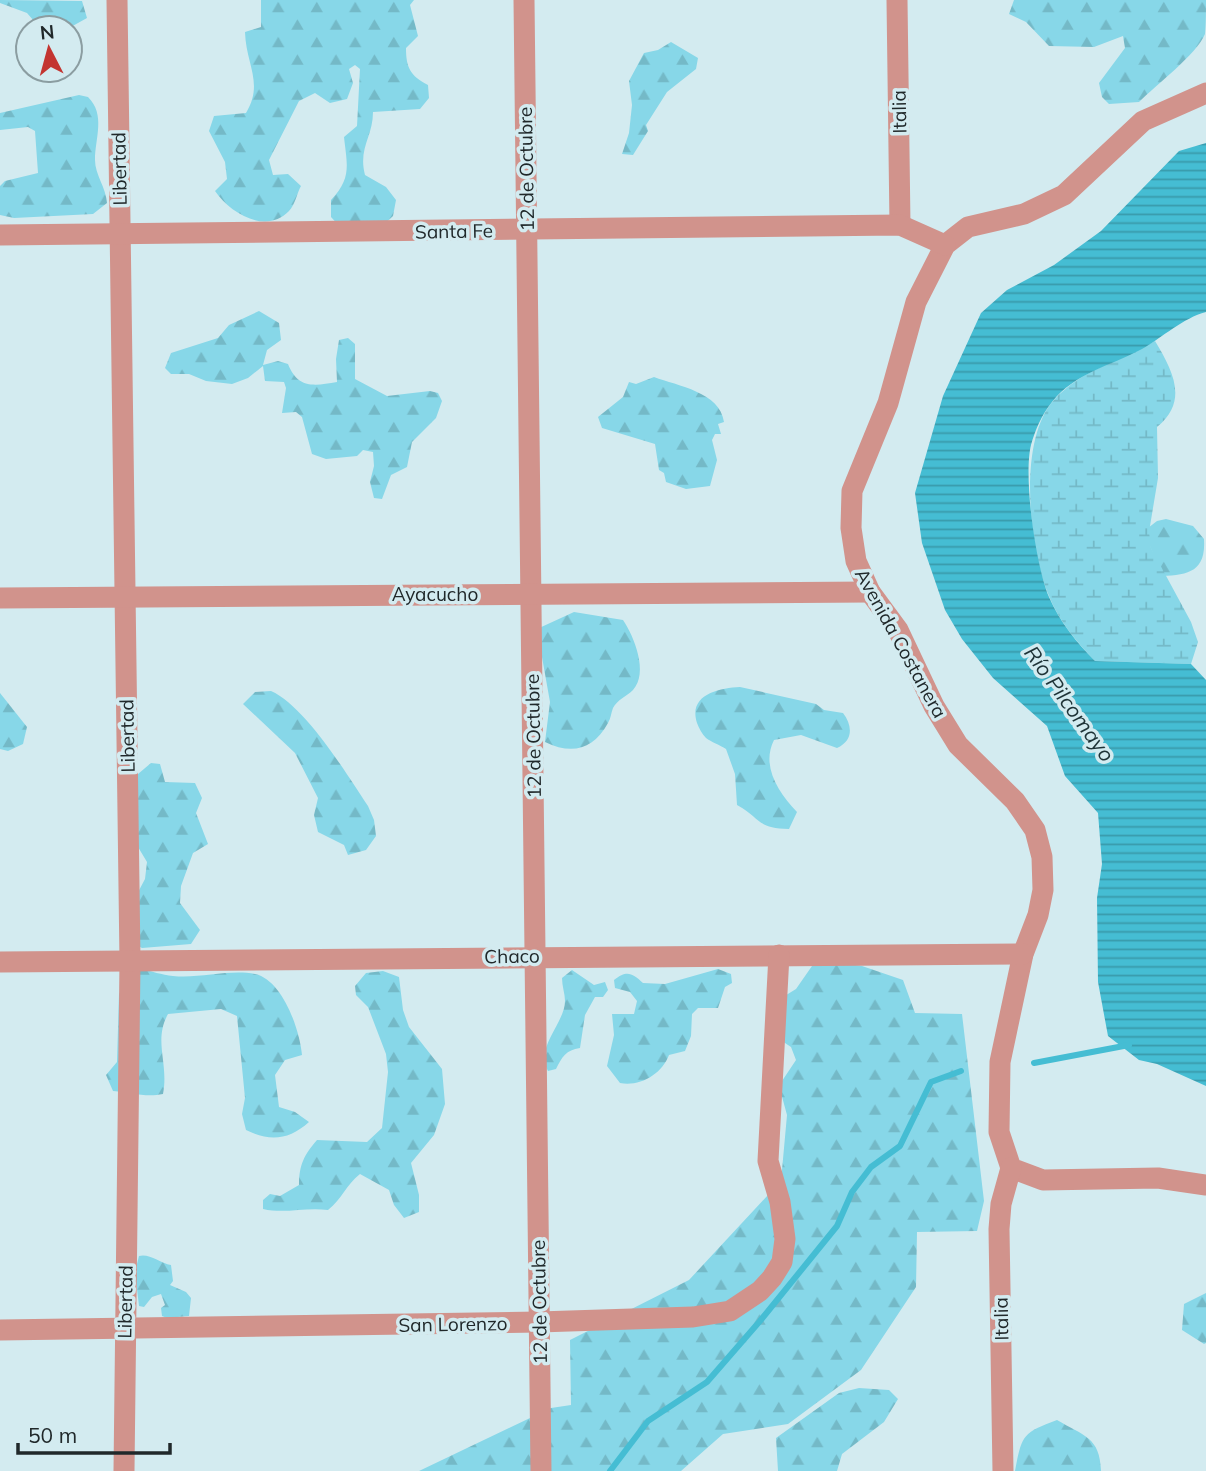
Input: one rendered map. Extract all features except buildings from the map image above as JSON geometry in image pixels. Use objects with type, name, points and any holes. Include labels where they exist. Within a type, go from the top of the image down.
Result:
[{"type":"street","name":"Libertad","points":[[117,0],[130,961],[124,1471]]},
{"type":"street","name":"12 de Octubre","points":[[524,0],[541,1471]]},
{"type":"street","name":"Italia","points":[[897,0],[900,225]]},
{"type":"street","name":"Avenida Costanera","points":[[1011,1168],[1003,1152],[999,1132],[1000,1062],[1023,954],[1038,915],[1043,890],[1042,857],[1035,830],[1015,801],[958,745],[929,696],[898,630],[870,592],[856,561],[852,528],[852,491],[888,403],[916,302],[945,245],[968,227],[1024,214],[1064,195],[1143,121],[1206,93]]},
{"type":"street","name":"Santa Fe","points":[[0,235],[900,225],[945,245]]},
{"type":"street","name":"Ayacucho","points":[[0,598],[870,592]]},
{"type":"street","name":"Chaco","points":[[0,962],[1023,954]]},
{"type":"street","name":"San Lorenzo","points":[[0,1330],[539,1322],[720,1314],[746,1301],[772,1278],[782,1262],[785,1226],[768,1161],[779,955]]},
{"type":"street","name":"Italia","points":[[1003,1471],[999,1229],[1001,1204],[1011,1168]]},
{"type":"street","points":[[1011,1168],[1043,1180],[1158,1178],[1206,1185]]},
{"type":"green space","points":[[0,0],[82,1],[87,18],[84,20],[84,14],[28,14],[0,3]]},
{"type":"green space","points":[[261,0],[414,0],[410,5],[418,36],[406,48],[407,61],[413,74],[428,85],[429,98],[420,109],[373,112],[363,157],[365,175],[386,187],[396,200],[393,216],[379,229],[343,230],[331,217],[331,200],[342,185],[347,171],[344,137],[357,126],[360,69],[355,65],[349,69],[353,83],[347,99],[330,103],[315,93],[299,101],[269,160],[273,175],[288,174],[301,186],[289,211],[280,218],[259,221],[230,207],[215,191],[227,179],[225,162],[209,131],[214,116],[246,113],[251,102],[254,83],[245,32],[261,27]]},
{"type":"green space","points":[[1014,0],[1206,0],[1205,34],[1185,60],[1139,102],[1109,104],[1102,97],[1099,83],[1125,48],[1123,36],[1094,47],[1049,46],[1026,22],[1009,14]]},
{"type":"green space","points":[[671,42],[698,58],[696,69],[667,92],[646,125],[648,131],[633,155],[622,154],[629,133],[632,105],[629,81],[644,53],[658,50]]},
{"type":"green space","points":[[79,95],[88,97],[97,111],[95,165],[107,203],[93,214],[14,218],[0,215],[0,186],[5,181],[38,173],[35,131],[28,127],[0,130],[0,113]]},
{"type":"green space","points":[[259,311],[279,323],[281,340],[267,350],[263,365],[278,361],[288,364],[297,378],[308,384],[337,382],[339,340],[348,338],[355,344],[355,379],[387,396],[430,391],[438,393],[442,401],[436,418],[412,442],[407,467],[391,475],[382,499],[374,498],[370,482],[374,466],[373,452],[363,450],[357,456],[326,459],[312,454],[302,417],[296,412],[282,413],[286,388],[284,382],[265,381],[263,366],[248,378],[232,384],[206,381],[189,374],[171,374],[165,368],[171,353],[218,338],[229,325]]},
{"type":"green space","points":[[1155,341],[1172,375],[1175,396],[1173,407],[1157,427],[1158,478],[1149,532],[1151,548],[1191,622],[1198,642],[1191,664],[1095,661],[1063,622],[1042,576],[1032,524],[1030,495],[1035,441],[1042,418],[1054,400],[1065,390],[1089,373]]},
{"type":"green space","points":[[654,377],[686,387],[706,397],[721,412],[724,422],[718,424],[721,434],[715,434],[712,440],[717,460],[710,486],[686,489],[666,482],[664,473],[659,470],[655,444],[602,428],[598,417],[623,397],[629,382],[636,384]]},
{"type":"green space","points":[[1166,519],[1193,526],[1204,539],[1199,565],[1188,572],[1162,576],[1144,531],[1157,521]]},
{"type":"green space","points":[[574,612],[623,620],[635,645],[640,674],[638,683],[615,705],[609,721],[596,739],[581,748],[573,749],[545,742],[550,702],[537,629]]},
{"type":"green space","points":[[740,687],[816,704],[824,710],[843,713],[849,723],[849,737],[837,748],[801,735],[774,740],[769,759],[771,769],[778,787],[797,812],[789,829],[765,825],[737,805],[735,774],[726,749],[706,738],[697,723],[695,713],[701,700],[714,691]]},
{"type":"green space","points":[[271,691],[284,699],[311,725],[368,806],[374,820],[376,836],[366,850],[348,855],[344,845],[318,832],[314,815],[318,798],[295,753],[243,704],[255,692]]},
{"type":"green space","points":[[0,693],[27,727],[23,744],[8,751],[0,749]]},
{"type":"green space","points":[[151,763],[160,764],[165,782],[195,783],[202,798],[196,813],[208,844],[193,853],[181,886],[180,903],[200,930],[191,944],[142,948],[127,940],[136,896],[145,879],[147,862],[138,847],[138,774]]},
{"type":"green space","points":[[834,962],[862,966],[903,980],[915,1013],[962,1014],[984,1201],[977,1231],[917,1232],[916,1287],[861,1370],[788,1424],[723,1434],[681,1471],[419,1471],[551,1408],[571,1405],[570,1340],[689,1280],[781,1181],[787,1115],[781,1093],[782,1081],[796,1060],[791,1047],[782,1041],[783,997],[796,989],[812,966]]},
{"type":"green space","points":[[141,969],[183,977],[255,974],[274,986],[294,1020],[302,1055],[285,1060],[275,1075],[279,1107],[295,1112],[309,1122],[287,1136],[263,1136],[246,1130],[242,1114],[245,1098],[237,1016],[221,1009],[168,1014],[161,1043],[163,1094],[144,1095],[113,1091],[106,1075],[117,1062],[119,994],[128,979]]},
{"type":"green space","points":[[718,969],[731,974],[732,983],[725,987],[718,1008],[698,1008],[692,1014],[691,1036],[685,1051],[669,1055],[661,1068],[649,1078],[635,1083],[620,1083],[607,1066],[614,1035],[612,1014],[634,1014],[637,1001],[630,992],[615,988],[614,980],[629,974],[643,983],[665,984]]},
{"type":"green space","points":[[572,970],[594,985],[605,982],[608,990],[603,997],[595,997],[585,1015],[580,1048],[568,1052],[556,1069],[548,1071],[545,1062],[547,1045],[564,1009],[562,978]]},
{"type":"green space","points":[[383,971],[399,977],[403,1010],[409,1027],[442,1069],[445,1104],[434,1135],[411,1163],[419,1195],[419,1212],[404,1218],[394,1205],[389,1190],[360,1174],[328,1210],[263,1209],[263,1200],[270,1194],[280,1196],[299,1185],[303,1161],[317,1140],[367,1142],[382,1128],[388,1072],[386,1054],[368,1007],[356,995],[355,986],[366,973]]},
{"type":"green space","points":[[139,1256],[147,1256],[171,1265],[173,1281],[170,1285],[186,1292],[191,1298],[189,1316],[162,1316],[161,1308],[165,1305],[161,1294],[152,1297],[144,1307],[139,1306],[135,1272]]},
{"type":"green space","points":[[1206,1293],[1204,1344],[1182,1330],[1184,1304]]},
{"type":"green space","points":[[859,1388],[889,1390],[898,1399],[884,1422],[842,1454],[837,1471],[778,1471],[776,1438],[839,1393]]},
{"type":"green space","points":[[1057,1420],[1083,1434],[1094,1444],[1098,1451],[1101,1471],[1015,1471],[1022,1442],[1030,1432]]},
{"type":"water","name":"Río Pilcomayo","points":[[1206,143],[1206,312],[1181,323],[1142,349],[1082,377],[1061,392],[1039,422],[1031,445],[1029,478],[1032,522],[1044,583],[1058,615],[1081,646],[1095,661],[1191,664],[1206,680],[1206,1086],[1157,1064],[1139,1060],[1108,1036],[1098,982],[1097,898],[1102,864],[1098,813],[1065,776],[1047,726],[993,678],[962,639],[945,610],[922,543],[915,493],[943,396],[981,313],[1007,290],[1054,265],[1101,231],[1179,151]]},
{"type":"waterway","points":[[1034,1063],[1129,1045]]},
{"type":"waterway","points":[[610,1471],[648,1421],[707,1382],[760,1321],[837,1226],[852,1192],[871,1167],[900,1146],[931,1082],[961,1071]]}]
